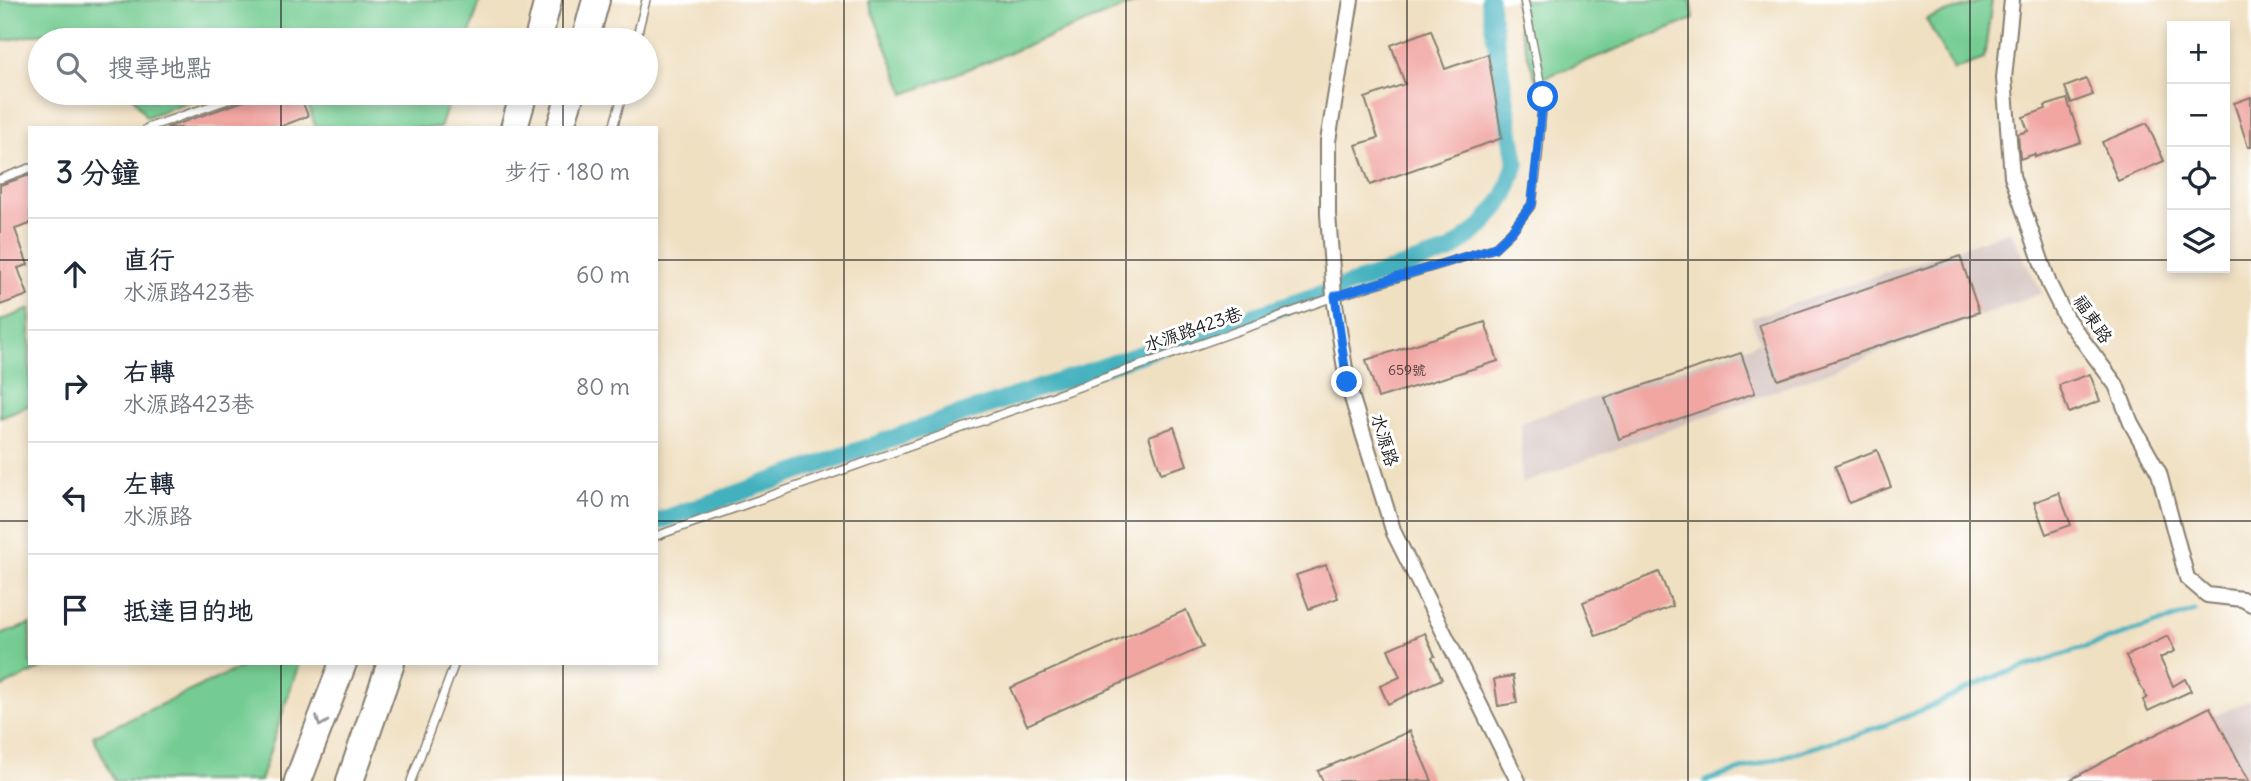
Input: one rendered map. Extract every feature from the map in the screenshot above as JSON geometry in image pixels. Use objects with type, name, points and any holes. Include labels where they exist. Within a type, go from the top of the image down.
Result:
[{"type":"highway","points":[[541,28],[548,0]]},
{"type":"highway","points":[[588,28],[596,0]]},
{"type":"highway","points":[[515,126],[521,105]]},
{"type":"highway","points":[[561,126],[567,105]]},
{"type":"highway","points":[[298,781],[342,665]]},
{"type":"highway","points":[[350,781],[390,665]]},
{"type":"street","name":"水源路","points":[[1351,0],[1328,141],[1328,214],[1335,296],[1347,382],[1394,533],[1518,781]]},
{"type":"street","name":"福東路","points":[[2012,0],[2004,78],[2012,176],[2049,284],[2066,318],[2116,385],[2131,423],[2159,473],[2187,578],[2207,595],[2242,600],[2251,604]]},
{"type":"lane","points":[[639,28],[646,0]]},
{"type":"lane","name":"水源路423巷","points":[[658,535],[1335,296],[1494,248],[1511,232],[1532,204],[1543,97],[1524,0]]},
{"type":"lane","points":[[153,126],[213,105]]},
{"type":"lane","points":[[614,126],[620,105]]},
{"type":"lane","points":[[0,179],[28,169]]},
{"type":"lane","points":[[411,781],[454,665]]},
{"type":"shaded area","points":[[2010,231],[2042,293],[1521,484],[1521,422],[1760,342],[1751,318]]},
{"type":"shaded area","points":[[2251,700],[2251,781],[2059,781]]},
{"type":"green space","points":[[0,0],[480,0],[472,28],[90,28],[87,24],[67,28],[28,28],[28,36],[3,41],[0,35]]},
{"type":"green space","points":[[1143,0],[905,94],[868,1]]},
{"type":"green space","points":[[1515,0],[1691,0],[1694,19],[1536,81],[1521,33]]},
{"type":"green space","points":[[1992,0],[1984,59],[1954,70],[1926,19]]},
{"type":"green space","points":[[138,105],[179,105],[146,117]]},
{"type":"green space","points":[[308,105],[448,105],[441,126],[315,126]]},
{"type":"green space","points":[[28,310],[28,406],[0,417],[0,321]]},
{"type":"green space","points":[[28,625],[28,665],[49,665],[0,688],[0,635]]},
{"type":"green space","points":[[246,665],[298,665],[260,781],[115,781],[93,736]]},
{"type":"building","points":[[1431,30],[1445,69],[1488,54],[1502,138],[1370,185],[1356,145],[1378,138],[1365,98],[1405,84],[1391,45]]},
{"type":"building","points":[[2086,79],[2093,95],[2071,103],[2065,87]]},
{"type":"building","points":[[2251,97],[2251,147],[2248,147],[2234,103]]},
{"type":"building","points":[[2067,99],[2081,142],[2035,157],[2035,154],[2020,159],[2018,134],[2028,131],[2023,117]]},
{"type":"building","points":[[233,105],[304,105],[308,116],[282,126],[172,126]]},
{"type":"building","points":[[2147,123],[2164,161],[2118,181],[2102,142]]},
{"type":"building","points":[[28,176],[28,225],[15,229],[28,265],[18,268],[28,295],[0,305],[0,185]]},
{"type":"building","points":[[1960,256],[1979,312],[1778,380],[1759,325]]},
{"type":"building","points":[[1485,322],[1498,361],[1378,398],[1366,360]]},
{"type":"building","points":[[1741,353],[1755,393],[1619,439],[1605,398]]},
{"type":"building","points":[[2090,374],[2100,401],[2069,413],[2059,385]]},
{"type":"building","points":[[1174,427],[1187,465],[1161,473],[1149,436]]},
{"type":"building","points":[[1877,450],[1891,487],[1849,503],[1835,466]]},
{"type":"building","points":[[2059,493],[2071,525],[2046,534],[2034,502]]},
{"type":"building","points":[[1326,565],[1338,598],[1309,609],[1296,575]]},
{"type":"building","points":[[1659,572],[1673,606],[1596,636],[1583,602]]},
{"type":"building","points":[[1186,610],[1203,647],[1027,725],[1010,688]]},
{"type":"building","points":[[1425,633],[1442,679],[1388,704],[1380,686],[1400,677],[1388,649]]},
{"type":"building","points":[[2168,636],[2175,651],[2160,658],[2173,686],[2185,679],[2191,691],[2148,711],[2143,700],[2147,698],[2126,656]]},
{"type":"building","points":[[1513,676],[1517,703],[1498,706],[1494,679]]},
{"type":"building","points":[[2210,707],[2249,781],[2068,781],[2129,748]]},
{"type":"building","points":[[1410,731],[1432,781],[1323,781],[1318,771]]},
{"type":"waterway","points":[[658,521],[959,415],[1450,251],[1482,226],[1505,197],[1516,163],[1489,0]]},
{"type":"waterway","points":[[1705,781],[1885,725],[1988,679],[2195,611]]},
{"type":"route","points":[[1347,382],[1335,296],[1494,248],[1511,232],[1532,204],[1543,97]]}]
